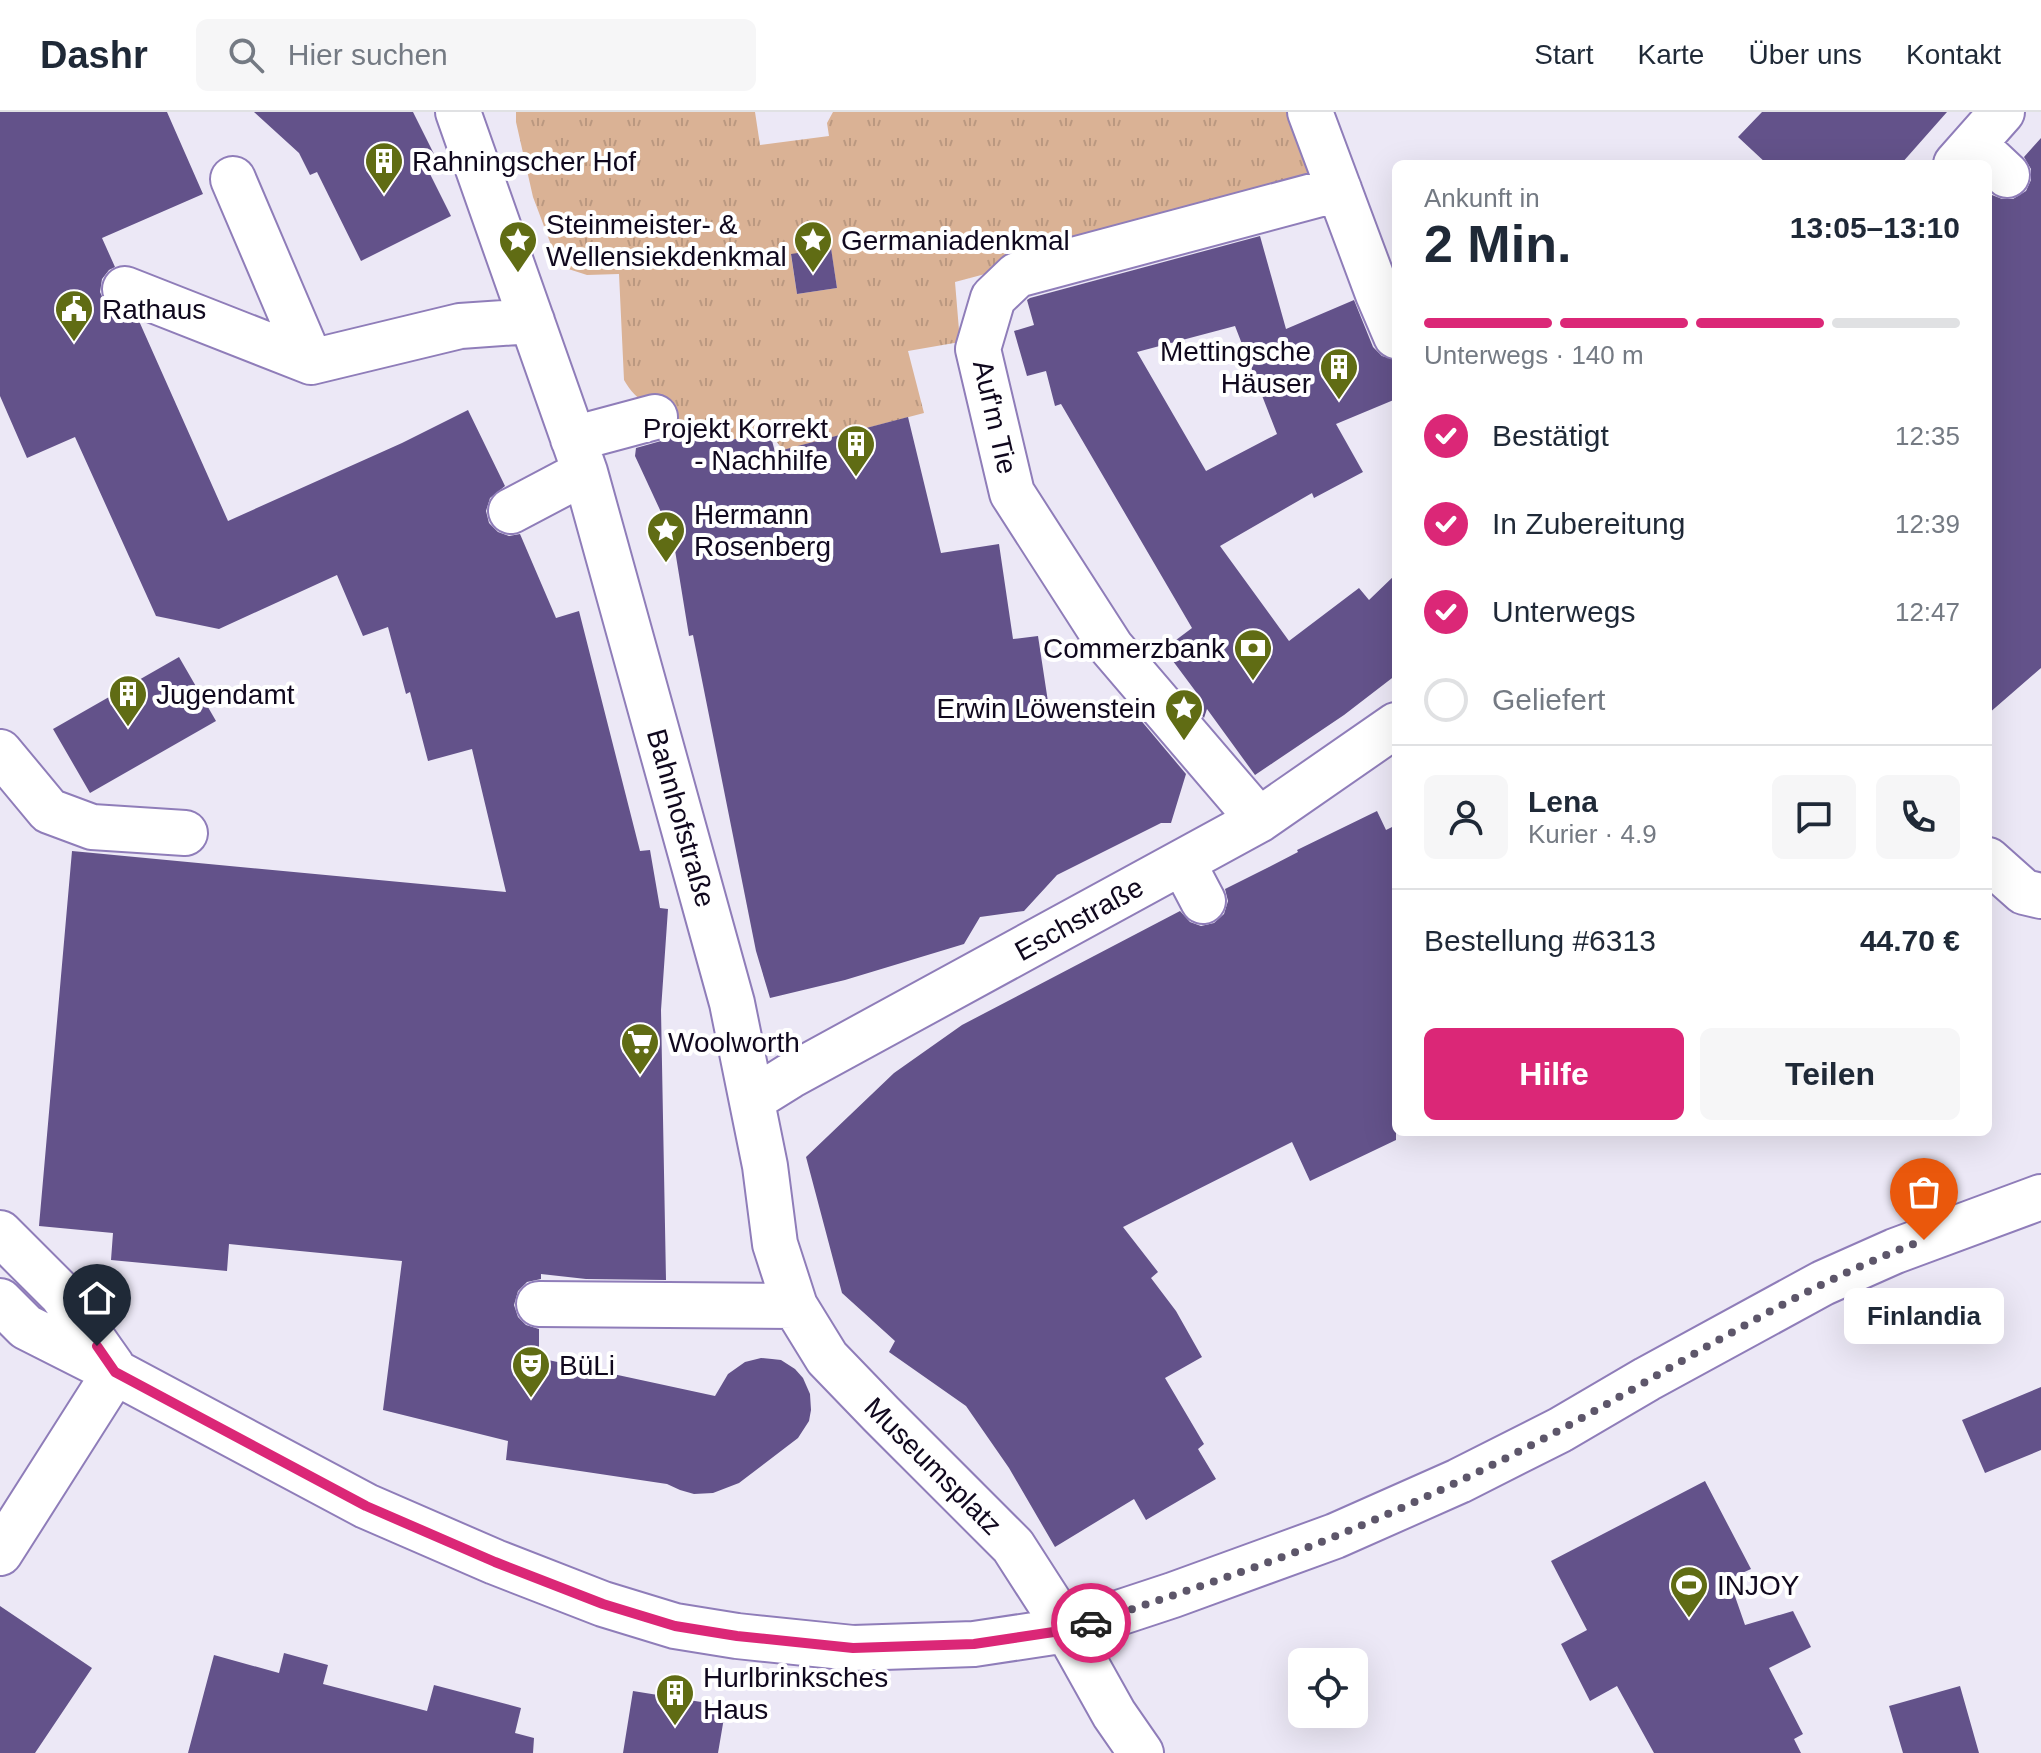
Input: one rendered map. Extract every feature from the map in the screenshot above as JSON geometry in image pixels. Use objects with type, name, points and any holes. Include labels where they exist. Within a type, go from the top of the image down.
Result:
[{"type":"street","name":"Bahnhofstraße","points":[[458,112],[579,456],[732,1003],[765,1166]]},
{"type":"street","points":[[1310,112],[1392,327]]},
{"type":"street","points":[[1977,140],[2007,175]]},
{"type":"street","points":[[233,179],[311,362]]},
{"type":"street","name":"Auf'm Tie","points":[[1259,820],[1111,647],[1012,493],[978,349],[993,298],[1017,275],[1339,189]]},
{"type":"street","points":[[125,289],[311,362],[460,326],[532,321]]},
{"type":"street","points":[[511,511],[579,456],[655,417]]},
{"type":"street","name":"Eschstraße","points":[[753,1099],[1259,820],[1392,728]]},
{"type":"street","points":[[0,752],[49,811],[92,827],[185,833]]},
{"type":"street","points":[[1183,863],[1203,901]]},
{"type":"street","points":[[1992,864],[2024,892],[2041,896]]},
{"type":"street","name":"Museumsplatz","points":[[765,1166],[775,1244],[795,1306],[827,1358],[1013,1546],[1067,1630],[1114,1714],[1141,1753]]},
{"type":"street","points":[[0,1301],[26,1327],[366,1506],[495,1562],[603,1604],[675,1626],[737,1636],[853,1648],[974,1644],[1067,1630],[1335,1536],[1459,1481],[1560,1430],[1823,1283],[1895,1251],[2041,1197]]},
{"type":"street","points":[[0,1233],[62,1295],[115,1372]]},
{"type":"street","points":[[539,1304],[795,1306]]},
{"type":"street","points":[[0,1553],[115,1372]]},
{"type":"green space","points":[[516,112],[755,112],[760,145],[829,136],[827,123],[833,112],[1299,112],[1319,163],[1299,191],[955,282],[960,342],[908,351],[924,413],[783,450],[770,433],[730,440],[730,425],[674,421],[674,406],[645,402],[629,388],[624,380],[619,274],[587,275],[559,266],[533,197]],"holes":[[[831,249],[837,288],[797,294],[791,255]]]},
{"type":"building","points":[[0,112],[167,112],[203,194],[102,238],[115,267],[102,279],[100,292],[106,305],[139,321],[228,521],[468,410],[505,486],[490,498],[486,511],[489,523],[498,532],[509,536],[520,534],[556,618],[579,611],[640,851],[650,850],[660,908],[668,909],[661,1010],[666,1280],[586,1279],[541,1274],[541,1279],[527,1282],[518,1291],[514,1305],[518,1317],[526,1325],[539,1329],[539,1358],[715,1396],[728,1374],[745,1362],[761,1358],[781,1360],[795,1369],[810,1394],[809,1421],[798,1438],[739,1483],[713,1493],[694,1494],[667,1484],[506,1460],[508,1441],[383,1410],[402,1261],[229,1244],[227,1271],[111,1260],[113,1233],[39,1226],[72,851],[506,892],[472,749],[428,761],[410,692],[406,694],[388,627],[363,636],[337,575],[219,629],[156,616],[75,437],[27,458],[0,396]]},
{"type":"building","name":"Rahningscher Hof","points":[[254,112],[413,112],[437,160],[426,166],[451,216],[361,261],[317,172],[310,175],[299,153]]},
{"type":"building","points":[[1762,112],[1947,112],[1905,160],[1763,160],[1738,137]]},
{"type":"building","points":[[2041,138],[2041,668],[1992,711],[1992,195],[2013,199],[2026,191],[2031,180],[2031,169],[2024,157]]},
{"type":"building","points":[[1260,236],[1286,329],[1354,300],[1373,347],[1382,356],[1392,359],[1392,401],[1336,424],[1363,472],[1314,498],[1312,493],[1220,546],[1289,641],[1359,588],[1369,600],[1392,578],[1392,678],[1344,715],[1255,775],[1207,709],[1204,718],[1187,698],[1199,696],[1164,649],[1192,628],[1061,404],[1055,406],[1046,371],[1027,376],[1014,331],[1034,325],[1027,300]],"holes":[[[1235,326],[1277,434],[1206,471],[1137,352]]]},
{"type":"building","points":[[831,248],[837,288],[797,294],[791,254]]},
{"type":"building","points":[[908,417],[941,553],[999,544],[1013,639],[1038,636],[1050,715],[1128,705],[1186,774],[1171,823],[1161,823],[1057,875],[1024,911],[980,917],[964,944],[845,980],[770,998],[756,951],[693,635],[689,636],[673,538],[635,456],[636,448],[672,435],[679,421],[731,425],[730,440],[770,433],[775,452]]},
{"type":"building","name":"Jugendamt","points":[[179,657],[216,721],[90,793],[53,729]]},
{"type":"building","points":[[1377,811],[1386,830],[1392,827],[1392,1136],[1396,1136],[1396,1140],[1310,1181],[1292,1142],[1123,1227],[1158,1272],[1151,1278],[1176,1311],[1202,1357],[1165,1378],[1204,1444],[1198,1449],[1216,1479],[1146,1520],[1134,1499],[1055,1547],[1009,1468],[966,1406],[889,1352],[895,1341],[842,1293],[806,1157],[894,1073],[962,1025],[1180,911],[1190,922],[1201,926],[1214,923],[1224,914],[1228,901],[1225,889]]},
{"type":"building","points":[[2041,1387],[2041,1450],[1985,1473],[1962,1420]]},
{"type":"building","name":"INJOY","points":[[1705,1481],[1751,1569],[1729,1579],[1745,1625],[1793,1611],[1811,1647],[1769,1668],[1803,1734],[1794,1739],[1801,1753],[1654,1753],[1617,1686],[1590,1701],[1561,1644],[1587,1630],[1551,1561]]},
{"type":"building","points":[[0,1606],[92,1668],[35,1753],[0,1753]]},
{"type":"building","points":[[284,1653],[328,1665],[323,1684],[427,1711],[434,1685],[521,1708],[515,1733],[534,1738],[533,1753],[188,1753],[214,1655],[279,1673]]},
{"type":"building","points":[[1960,1686],[1979,1753],[1903,1753],[1889,1706]]},
{"type":"building","name":"Hurlbrinksches Haus","points":[[633,1691],[726,1706],[718,1753],[623,1753]]},
{"type":"way so far","points":[[1091,1623],[1335,1536],[1459,1481],[1560,1430],[1823,1283],[1924,1240]]},
{"type":"place","name":"Rahningscher Hof","points":[[384,195]]},
{"type":"place","name":"Steinmeister- & Wellensiekdenkmal","points":[[518,274]]},
{"type":"place","name":"Germaniadenkmal","points":[[813,274]]},
{"type":"place","name":"Rathaus","points":[[74,343]]},
{"type":"place","name":"Mettingsche Häuser","points":[[1339,401]]},
{"type":"place","name":"Projekt Korrekt - Nachhilfe","points":[[856,478]]},
{"type":"place","name":"Hermann Rosenberg","points":[[666,564]]},
{"type":"place","name":"Commerzbank","points":[[1253,682]]},
{"type":"place","name":"Jugendamt","points":[[128,728]]},
{"type":"place","name":"Erwin Löwenstein","points":[[1184,742]]},
{"type":"place","name":"Woolworth","points":[[640,1076]]},
{"type":"place","name":"Finlandia","points":[[1924,1240]]},
{"type":"place","name":"BüLi","points":[[531,1399]]},
{"type":"place","name":"INJOY","points":[[1689,1619]]},
{"type":"place","name":"Hurlbrinksches Haus","points":[[675,1727]]},
{"type":"route","points":[[97,1346],[115,1372],[366,1506],[495,1562],[603,1604],[675,1626],[853,1648],[974,1644],[1067,1630],[1091,1623]]}]
